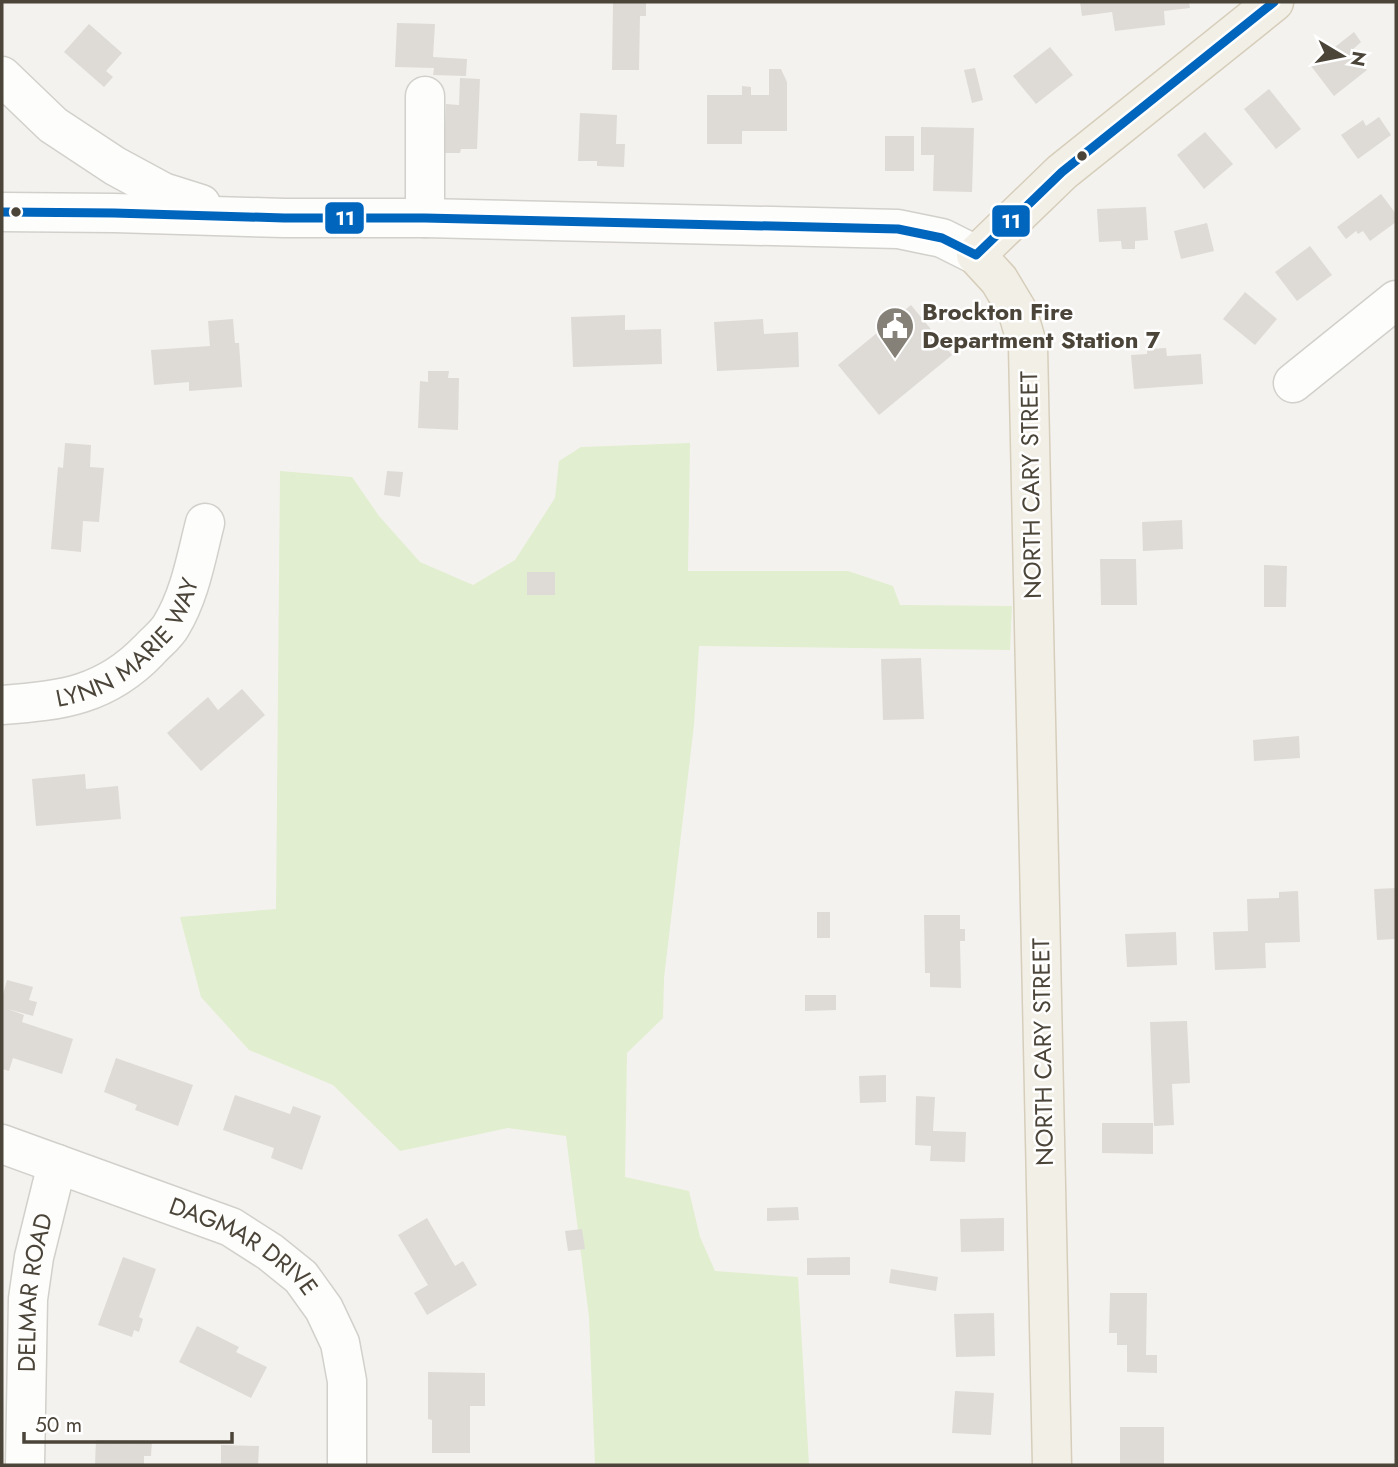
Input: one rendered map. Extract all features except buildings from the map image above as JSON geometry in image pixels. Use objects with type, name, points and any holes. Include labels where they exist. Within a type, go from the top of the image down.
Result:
[{"type":"main road","points":[[976,255],[1062,172],[1274,2]]},
{"type":"main road","name":"NORTH CARY STREET","points":[[976,255],[999,280],[1017,310],[1028,346],[1052,1465]]},
{"type":"street","name":"NORTH CARY STREET","points":[[2,76],[53,125],[115,166],[163,192],[247,216]]},
{"type":"street","points":[[425,96],[425,218]]},
{"type":"street","name":"NORTH CARY STREET","points":[[2,212],[898,229],[942,238],[976,255]]},
{"type":"street","points":[[1293,383],[1396,300]]},
{"type":"street","name":"LYNN MARIE WAY","points":[[2,705],[46,702],[89,692],[133,667],[171,627],[189,587],[205,523]]},
{"type":"street","name":"DAGMAR DRIVE","points":[[2,1144],[231,1227],[270,1252],[301,1278],[324,1309],[340,1343],[347,1381],[346,1465]]},
{"type":"street","name":"DELMAR ROAD","points":[[25,1465],[29,1299],[34,1257],[57,1164]]},
{"type":"green space","points":[[690,443],[688,571],[848,571],[893,586],[900,605],[1012,606],[1010,650],[699,646],[694,725],[664,978],[663,1018],[627,1053],[625,1177],[689,1191],[700,1237],[715,1271],[798,1277],[809,1465],[595,1465],[589,1317],[566,1136],[508,1128],[400,1151],[333,1085],[249,1050],[201,997],[180,917],[276,909],[280,471],[352,477],[379,516],[420,562],[473,585],[515,560],[555,498],[559,461],[581,447]]},
{"type":"transit line","name":"11","points":[[2,212],[898,229],[942,238],[976,255],[1062,172],[1274,2]]},
{"type":"place","name":"Brockton Fire Department Station 7","points":[[895,360]]}]
